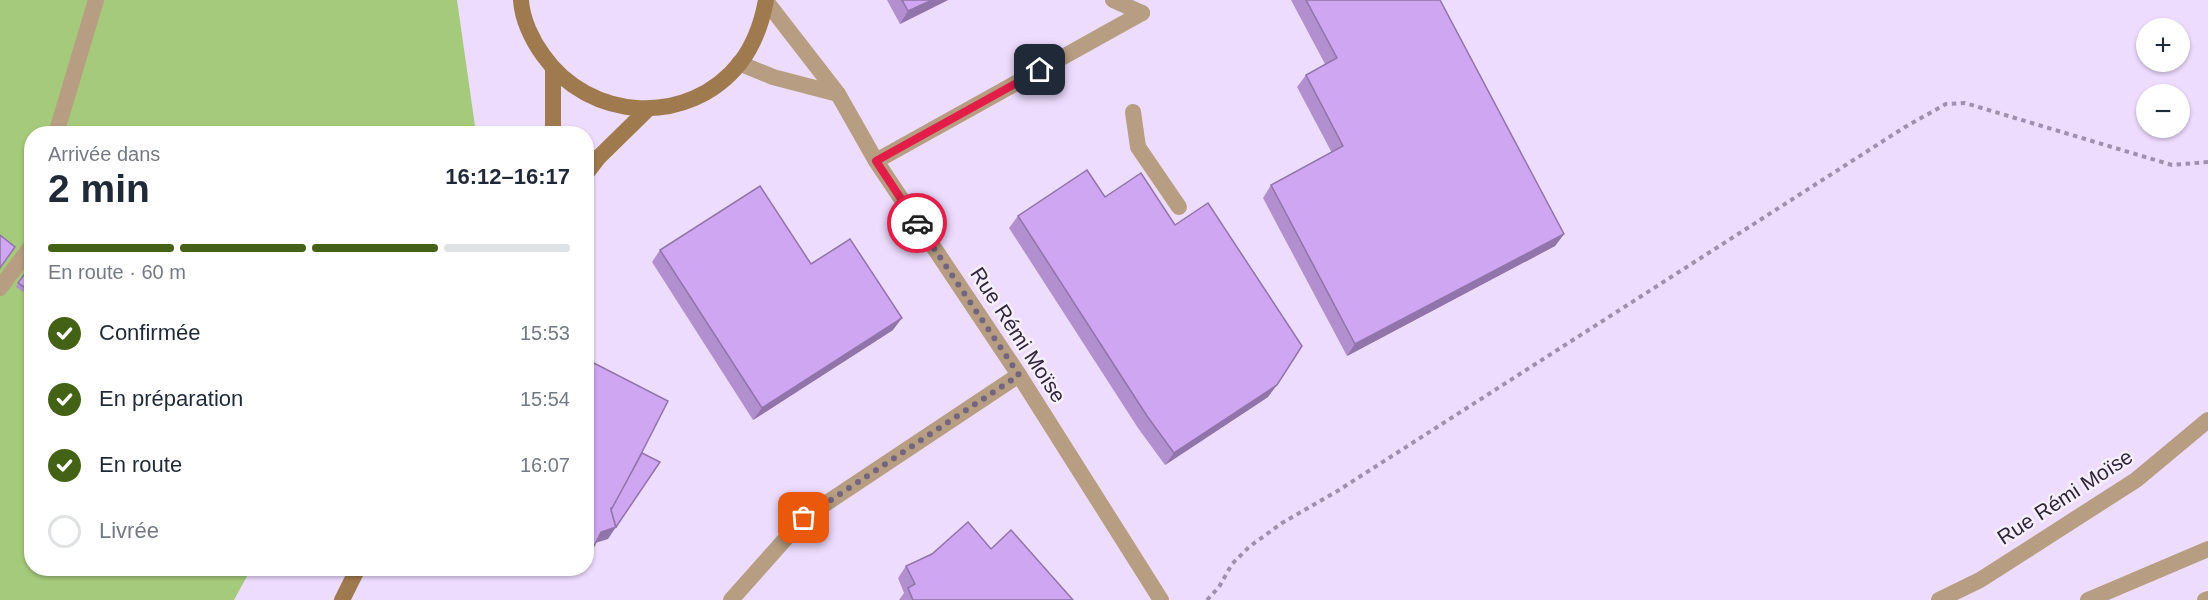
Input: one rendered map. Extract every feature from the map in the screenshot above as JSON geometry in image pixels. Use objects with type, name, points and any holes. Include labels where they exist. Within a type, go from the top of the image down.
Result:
[{"type":"main road","points":[[522,0],[532,40],[553,70],[580,92],[613,105],[648,109],[682,103],[714,87],[740,63],[757,34],[766,1]]},
{"type":"main road","points":[[553,70],[553,126]]},
{"type":"main road","points":[[594,164],[648,109]]},
{"type":"main road","points":[[342,600],[354,576]]},
{"type":"street","points":[[58,126],[96,0]]},
{"type":"street","points":[[1113,0],[1142,7]]},
{"type":"street","name":"Rue Rémi Moïse","points":[[766,1],[838,94],[876,161],[1019,375],[1161,600]]},
{"type":"street","points":[[876,161],[1142,7]]},
{"type":"street","points":[[740,63],[773,77],[838,94]]},
{"type":"street","points":[[1133,112],[1138,147],[1179,207]]},
{"type":"street","points":[[0,288],[24,256]]},
{"type":"street","points":[[731,600],[804,518],[1019,375]]},
{"type":"street","name":"Rue Rémi Moïse","points":[[1939,600],[1980,580],[2136,480],[2208,420]]},
{"type":"street","points":[[2088,600],[2208,549]]},
{"type":"path","points":[[1207,600],[1219,587],[1232,564],[1249,547],[1282,524],[1339,490],[1905,127],[1946,104],[1965,103],[2172,165],[2208,162]]},
{"type":"green space","points":[[0,0],[457,0],[475,126],[24,126],[24,576],[247,576],[234,600],[0,600]]},
{"type":"building","points":[[902,0],[932,0],[908,11]]},
{"type":"building","points":[[1306,0],[1440,0],[1564,234],[1355,344],[1271,185],[1343,146],[1306,75],[1337,58]]},
{"type":"building","points":[[1087,170],[1105,197],[1141,173],[1175,225],[1208,203],[1302,346],[1277,385],[1174,453],[1147,416],[1018,216]]},
{"type":"building","points":[[760,186],[811,264],[850,239],[902,318],[762,408],[660,250]]},
{"type":"building","points":[[0,235],[15,247],[0,268]]},
{"type":"building","points":[[24,275],[24,287],[18,283]]},
{"type":"building","points":[[594,363],[668,401],[614,507],[611,508],[616,527],[601,532],[594,546]]},
{"type":"building","points":[[642,453],[660,462],[616,527],[611,510]]},
{"type":"building","points":[[968,522],[991,549],[1011,530],[1073,600],[913,600],[908,588],[915,584],[906,566],[932,554]]},
{"type":"way so far","points":[[804,518],[1019,375],[917,223]]},
{"type":"route","points":[[917,223],[876,161],[1040,70]]}]
